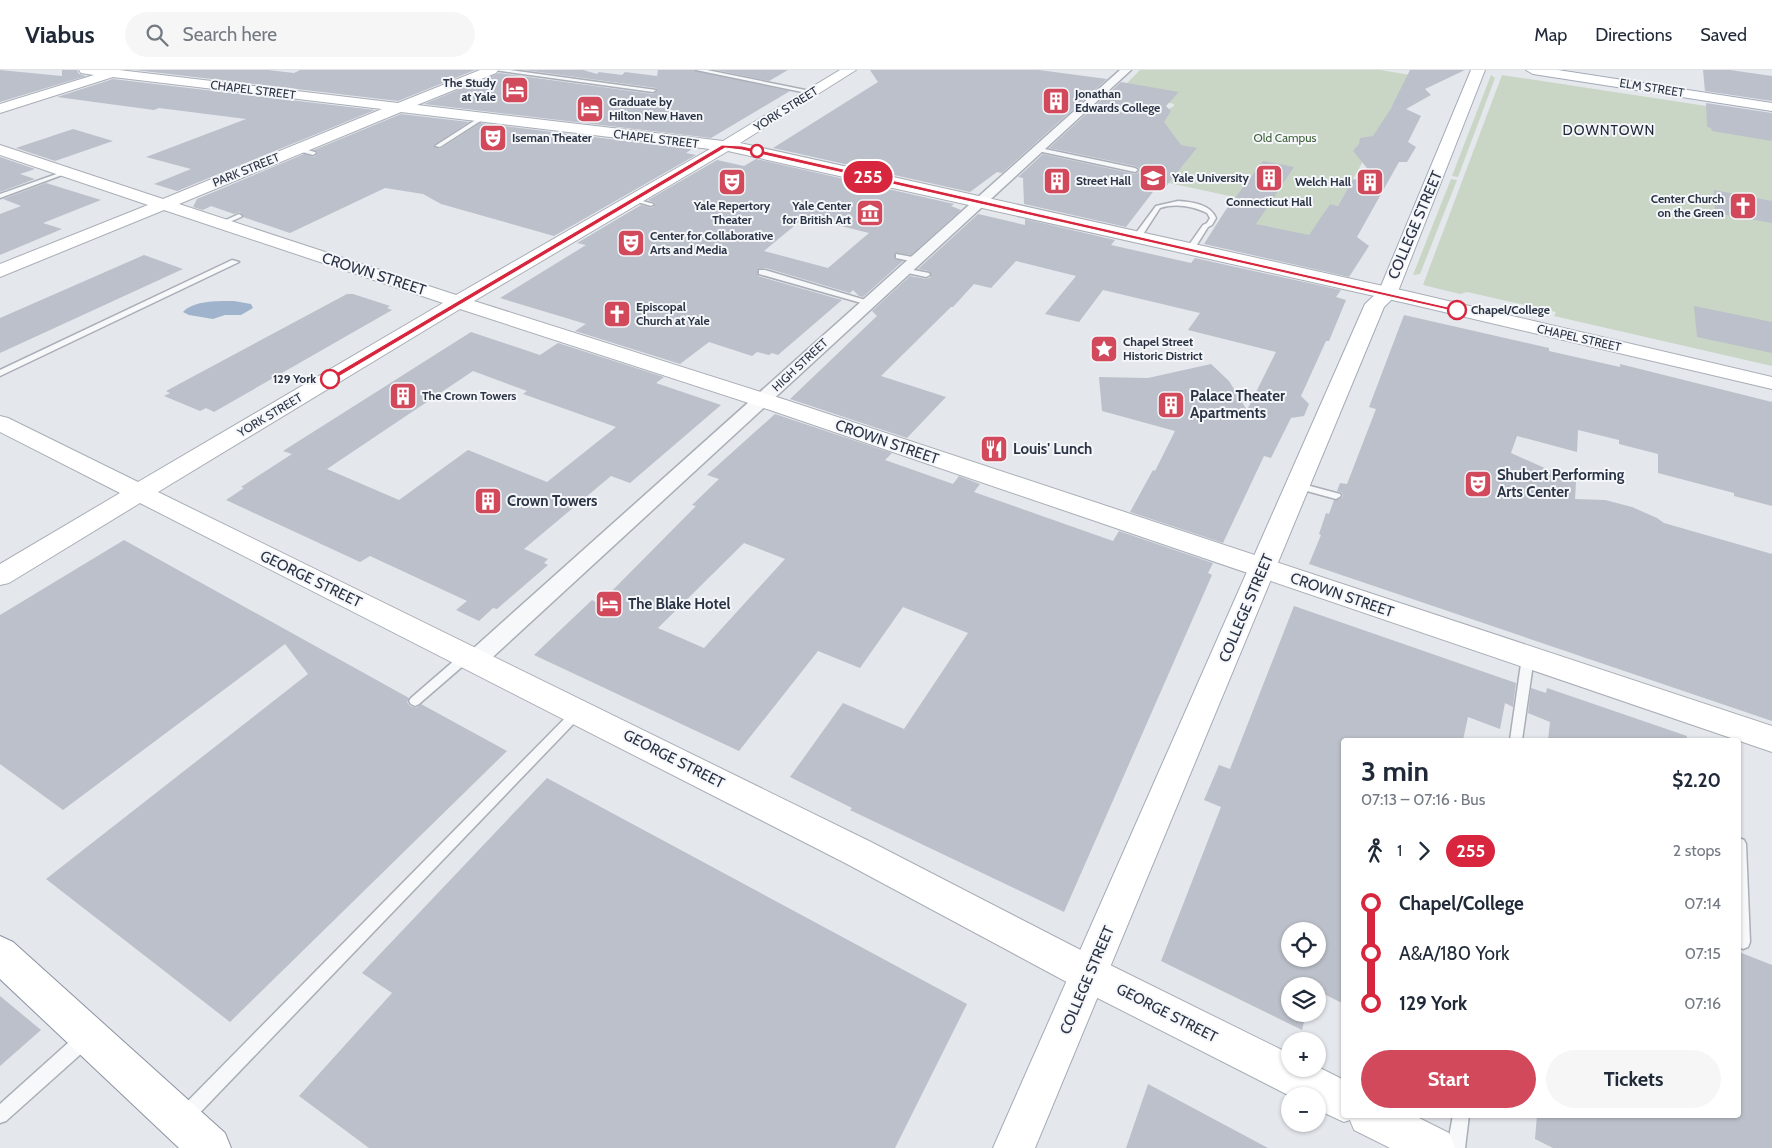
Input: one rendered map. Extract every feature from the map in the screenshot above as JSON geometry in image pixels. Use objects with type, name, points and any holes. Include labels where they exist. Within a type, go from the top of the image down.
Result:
[{"type":"main road","name":"CHAPEL STREET","points":[[86,70],[118,72],[399,108],[742,148],[1772,382]]},
{"type":"main road","name":"PARK STREET","points":[[0,271],[162,204],[305,151],[399,108],[492,70]]},
{"type":"main road","name":"YORK STREET","points":[[0,576],[458,302],[724,147],[849,70]]},
{"type":"main road","name":"COLLEGE STREET","points":[[1014,1148],[1375,304],[1387,294],[1478,70]]},
{"type":"main road","name":"ELM STREET","points":[[1533,70],[1772,107]]},
{"type":"main road","points":[[0,110],[118,72]]},
{"type":"main road","name":"CROWN STREET","points":[[0,150],[762,401],[1528,657],[1734,733],[1772,739]]},
{"type":"main road","name":"GEORGE STREET","points":[[0,423],[859,852],[1089,974],[1341,1100]]},
{"type":"main road","points":[[0,954],[210,1148]]},
{"type":"main road","points":[[1375,1118],[1434,1148]]},
{"type":"street","name":"HIGH STREET","points":[[471,658],[762,401],[868,302],[1040,150],[1126,70]]},
{"type":"lane","points":[[497,70],[653,90]]},
{"type":"lane","points":[[699,70],[812,92]]},
{"type":"lane","points":[[438,146],[482,118]]},
{"type":"lane","points":[[1040,150],[1135,170]]},
{"type":"lane","points":[[0,196],[67,172]]},
{"type":"lane","points":[[633,199],[652,204]]},
{"type":"lane","points":[[1137,237],[1158,207],[1172,203],[1188,205],[1210,212],[1213,218],[1210,224],[1205,226],[1190,249]]},
{"type":"lane","points":[[221,224],[239,216]]},
{"type":"lane","points":[[899,256],[926,275]]},
{"type":"lane","points":[[0,373],[235,262]]},
{"type":"lane","points":[[762,272],[868,302]]},
{"type":"lane","points":[[1298,486],[1336,496]]},
{"type":"lane","points":[[1516,738],[1528,657]]},
{"type":"lane","points":[[415,701],[471,658]]},
{"type":"lane","points":[[180,1121],[579,711]]},
{"type":"lane","points":[[1741,893],[1743,942]]},
{"type":"lane","points":[[0,1114],[88,1036]]},
{"type":"lane","points":[[1456,1148],[1461,1118]]},
{"type":"green space","name":"Old Campus","points":[[1140,70],[1380,70],[1411,75],[1391,108],[1379,136],[1362,141],[1357,150],[1353,150],[1367,154],[1338,206],[1330,204],[1325,211],[1321,240],[1255,224],[1267,204],[1169,183],[1174,177],[1146,168],[1176,174],[1196,149],[1165,142],[1139,126],[1174,106],[1174,104],[1161,101],[1174,97],[1178,93],[1126,84]]},
{"type":"green space","points":[[1491,75],[1495,78],[1458,177],[1452,176]]},
{"type":"green space","points":[[1502,75],[1772,116],[1772,366],[1554,316],[1556,312],[1467,292],[1460,294],[1423,285]]},
{"type":"green space","points":[[1451,179],[1457,180],[1420,274],[1413,275]]},
{"type":"water","points":[[234,301],[251,304],[253,308],[241,315],[225,315],[213,319],[189,315],[183,312],[200,303]]},
{"type":"building","points":[[0,70],[62,76],[62,70],[77,70],[79,74],[86,76],[0,102]]},
{"type":"building","points":[[135,70],[268,70],[294,73],[300,70],[475,70],[398,101]]},
{"type":"building","points":[[524,70],[583,70],[597,74],[599,72],[622,75],[625,72],[657,76],[658,70],[694,70],[790,91],[711,138],[424,104],[499,73],[653,94],[658,90],[656,88]]},
{"type":"building","points":[[716,70],[788,70],[769,81]]},
{"type":"building","points":[[870,70],[1039,70],[1107,79],[1002,173],[997,172],[970,192],[773,148],[878,82]]},
{"type":"building","points":[[1410,70],[1465,70],[1425,89],[1431,95],[1406,109],[1421,116],[1408,142],[1416,147],[1407,162],[1399,162],[1357,237],[1369,246],[1349,277],[1204,244],[1225,211],[1263,161],[1294,167],[1256,224],[1309,235],[1330,204],[1338,206],[1353,179],[1381,185],[1353,151],[1359,144],[1360,138],[1373,136],[1390,110]]},
{"type":"building","points":[[1703,70],[1730,70],[1772,76],[1772,101],[1705,91]]},
{"type":"building","points":[[113,79],[375,110],[177,191],[154,184],[191,169],[146,157],[246,119],[159,108],[154,110],[57,97]]},
{"type":"building","points":[[1121,82],[1179,92],[1166,106],[1171,111],[1164,122],[1181,145],[1197,148],[1164,189],[1159,184],[1126,227],[1024,204],[1023,178],[1018,177],[1043,154],[1135,174],[1139,172],[1140,169],[1135,166],[1049,148]]},
{"type":"building","points":[[1706,103],[1772,113],[1772,141],[1712,131],[1711,128],[1707,127]]},
{"type":"building","points":[[401,114],[469,122],[433,146],[440,149],[480,123],[692,149],[686,153],[696,155],[554,236],[441,204],[423,194],[385,188],[290,233],[243,217],[240,212],[234,214],[211,206],[203,210],[193,207],[197,199],[304,154],[314,157],[318,153],[314,150]]},
{"type":"building","points":[[73,129],[113,141],[55,161],[16,148]]},
{"type":"building","points":[[0,157],[35,169],[20,174],[35,179],[0,192]]},
{"type":"building","points":[[756,159],[954,204],[951,206],[961,210],[911,255],[895,253],[895,259],[903,261],[863,297],[853,290],[850,293],[766,268],[758,269],[758,276],[842,300],[778,355],[757,352],[752,356],[709,342],[680,364],[575,331],[586,324],[500,298],[586,245],[577,243],[641,205],[652,208],[656,203],[648,200],[717,160],[744,166]],"holes":[[[805,217],[869,233],[828,268],[764,251]]]},
{"type":"building","points":[[46,183],[101,200],[43,223],[62,229],[0,255],[0,214],[21,206],[3,199]]},
{"type":"building","name":"Center Church on the Green","points":[[1714,190],[1772,201],[1772,223],[1715,213]]},
{"type":"building","points":[[978,214],[1025,225],[1025,219],[1115,240],[1111,245],[1191,263],[1195,258],[1341,290],[1336,297],[1346,300],[1329,341],[1326,341],[1301,396],[1309,404],[1304,416],[1291,418],[1271,458],[1264,456],[1223,543],[1130,512],[1153,470],[1155,471],[1175,431],[1102,411],[1099,377],[1148,378],[1211,364],[1229,381],[1247,410],[1276,352],[1188,330],[1200,313],[1103,290],[1079,322],[1045,314],[1076,276],[1016,261],[991,288],[974,284],[953,307],[881,376],[946,397],[907,438],[790,399],[877,316],[872,311],[910,276],[926,279],[931,277],[929,271],[918,269]]},
{"type":"building","points":[[144,255],[183,269],[0,353],[0,318]]},
{"type":"building","points":[[347,294],[353,294],[390,306],[387,308],[392,310],[214,412],[206,408],[200,411],[164,396],[170,393],[166,391]]},
{"type":"building","points":[[1694,306],[1772,322],[1772,353],[1697,337]]},
{"type":"building","points":[[1404,315],[1549,348],[1549,351],[1620,367],[1620,364],[1772,402],[1772,506],[1734,496],[1734,493],[1658,473],[1658,454],[1619,444],[1619,440],[1578,430],[1577,452],[1517,436],[1511,453],[1576,482],[1575,499],[1605,500],[1632,507],[1664,523],[1772,554],[1772,721],[1309,564],[1321,535],[1319,534],[1326,513],[1329,514],[1334,500],[1343,497],[1342,493],[1337,491],[1340,483],[1347,484],[1376,409],[1369,407]]},
{"type":"building","points":[[471,332],[540,355],[558,343],[664,377],[656,383],[721,405],[630,483],[611,476],[524,549],[548,559],[544,563],[548,565],[497,609],[493,608],[479,621],[456,610],[467,601],[370,556],[360,562],[226,500],[244,488],[241,487],[292,454],[283,451]],"holes":[[[473,371],[527,391],[523,394],[616,427],[547,482],[468,450],[399,500],[327,469]]]},
{"type":"building","points":[[775,414],[892,453],[885,460],[953,484],[959,476],[980,484],[974,492],[1113,541],[1119,531],[1213,563],[1208,573],[1212,575],[1064,912],[850,810],[852,808],[790,777],[843,703],[904,729],[968,633],[903,607],[860,668],[818,651],[739,751],[534,655],[592,600],[599,604],[696,506],[692,505],[719,479],[707,475]],"holes":[[[744,543],[785,559],[704,648],[658,628]]]},
{"type":"building","points":[[124,540],[409,698],[407,702],[410,706],[416,708],[421,704],[507,751],[230,1022],[46,879],[308,674],[285,644],[63,810],[0,764],[0,615]]},
{"type":"building","points":[[1294,606],[1516,683],[1513,707],[1505,703],[1500,729],[1468,717],[1463,738],[1341,738],[1341,1002],[1326,995],[1326,977],[1281,977],[1281,1020],[1161,961],[1221,807],[1204,800],[1219,765],[1230,769]]},
{"type":"building","points":[[1531,688],[1546,693],[1547,688],[1687,736],[1686,738],[1548,738],[1550,722],[1528,713]]},
{"type":"building","points":[[547,778],[967,1004],[895,1148],[369,1148],[299,1096],[392,993],[362,973]]},
{"type":"building","points":[[1741,953],[1772,965],[1772,1148],[1553,1148],[1535,1139],[1537,1118],[1741,1118]]},
{"type":"building","points":[[0,996],[41,1030],[0,1066]]},
{"type":"building","points":[[1286,1022],[1304,1022],[1302,1030]]},
{"type":"building","points":[[1148,1084],[1180,1101],[1268,1148],[1126,1148]]},
{"type":"bus line","name":"255","points":[[330,379],[520,265],[724,147],[742,148],[1457,310]]},
{"type":"place","name":"The Study at Yale","points":[[515,90]]},
{"type":"place","name":"Jonathan Edwards College","points":[[1056,101]]},
{"type":"place","name":"Graduate by Hilton New Haven","points":[[590,109]]},
{"type":"place","name":"Iseman Theater","points":[[493,138]]},
{"type":"place","name":"Yale University","points":[[1153,178]]},
{"type":"place","name":"Connecticut Hall","points":[[1269,178]]},
{"type":"place","name":"Street Hall","points":[[1057,181]]},
{"type":"place","name":"Yale Repertory Theater","points":[[732,182]]},
{"type":"place","name":"Welch Hall","points":[[1370,182]]},
{"type":"place","name":"Center Church on the Green","points":[[1743,206]]},
{"type":"place","name":"Yale Center for British Art","points":[[870,213]]},
{"type":"place","name":"Center for Collaborative Arts and Media","points":[[631,243]]},
{"type":"place","name":"Chapel/College","points":[[1457,310]]},
{"type":"place","name":"Episcopal Church at Yale","points":[[617,314]]},
{"type":"place","name":"Chapel Street Historic District","points":[[1104,349]]},
{"type":"place","name":"129 York","points":[[330,379]]},
{"type":"place","name":"The Crown Towers","points":[[403,396]]},
{"type":"place","name":"Palace Theater Apartments","points":[[1171,405]]},
{"type":"place","name":"Louis' Lunch","points":[[994,449]]},
{"type":"place","name":"Shubert Performing Arts Center","points":[[1478,484]]},
{"type":"place","name":"Crown Towers","points":[[488,501]]},
{"type":"place","name":"The Blake Hotel","points":[[609,604]]},
{"type":"district","name":"DOWNTOWN","points":[[1609,130]]}]
